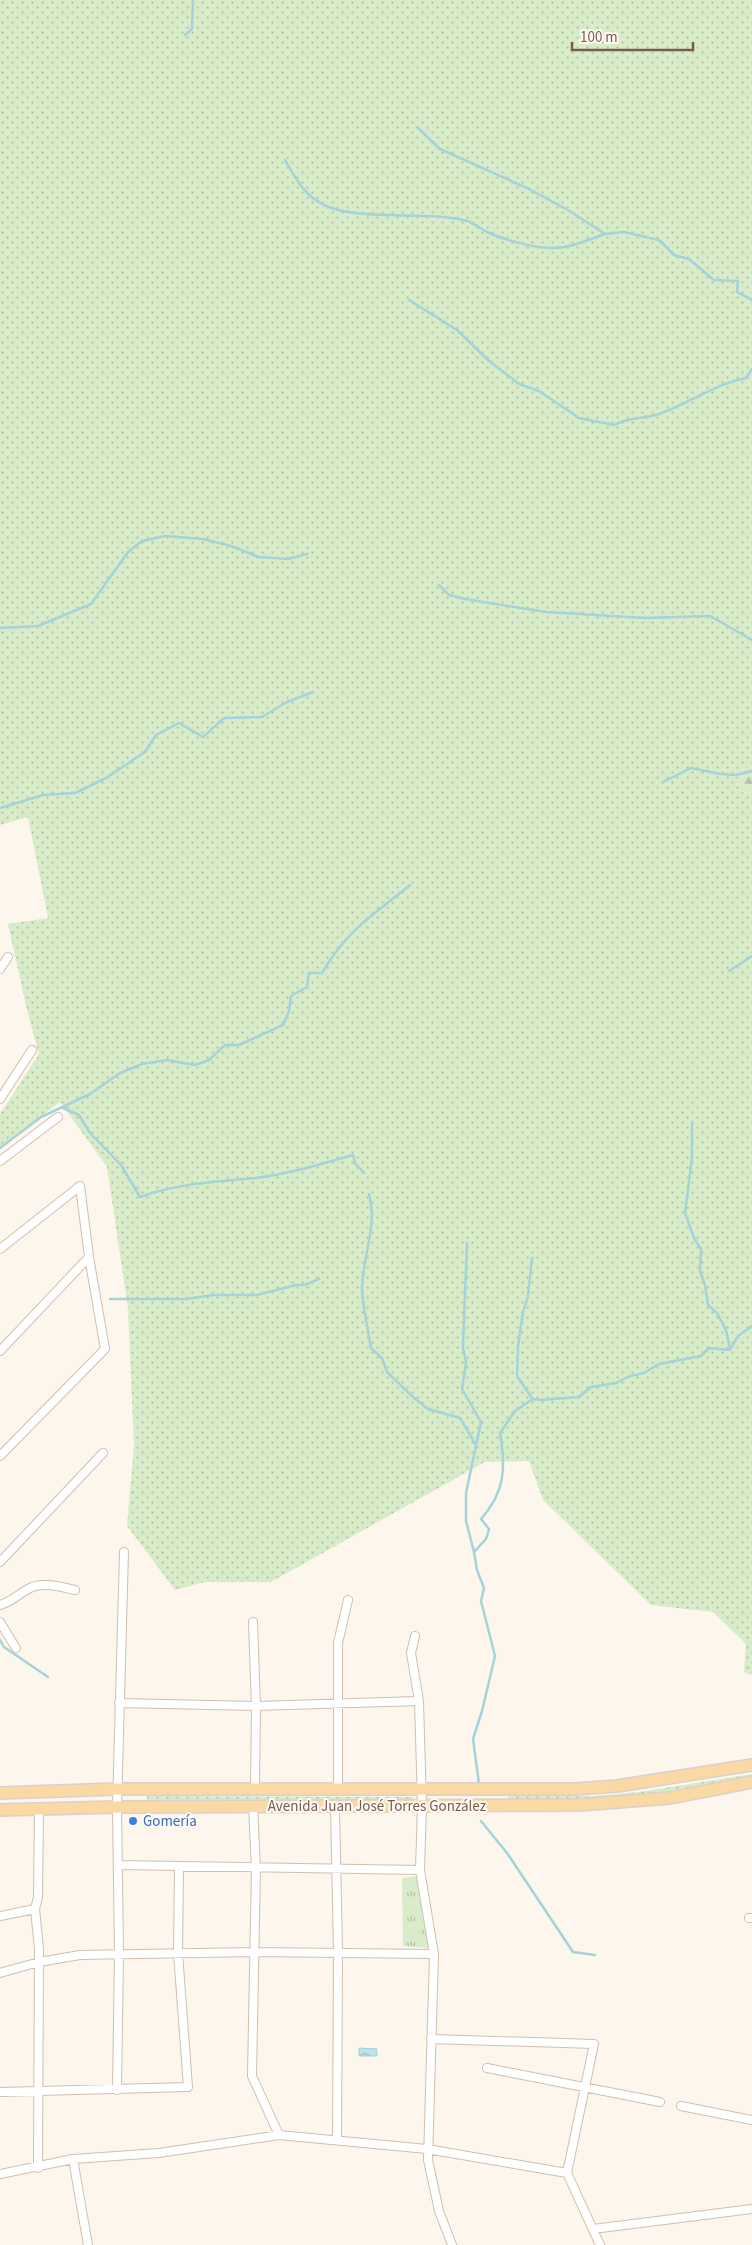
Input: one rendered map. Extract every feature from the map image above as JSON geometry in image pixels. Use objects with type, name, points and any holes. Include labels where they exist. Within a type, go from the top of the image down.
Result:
[{"type":"main road","name":"Avenida Juan José Torres González","points":[[0,1793],[117,1789],[254,1790],[617,1786],[752,1765]]},
{"type":"main road","name":"Avenida Juan José Torres González","points":[[0,1810],[117,1807],[616,1804],[670,1798],[752,1782]]},
{"type":"main road","points":[[463,1788],[463,1805]]},
{"type":"street","points":[[0,970],[8,957]]},
{"type":"street","points":[[0,1099],[32,1050]]},
{"type":"street","points":[[0,1161],[58,1116]]},
{"type":"street","points":[[0,1249],[80,1186],[89,1258],[105,1349],[0,1456]]},
{"type":"street","points":[[0,1351],[89,1258]]},
{"type":"street","points":[[0,1562],[104,1453]]},
{"type":"street","points":[[118,2090],[117,1789],[124,1552]]},
{"type":"street","points":[[0,1605],[15,1599],[27,1590],[39,1585],[75,1590]]},
{"type":"street","points":[[338,1789],[338,1643],[348,1600]]},
{"type":"street","points":[[0,1622],[16,1648]]},
{"type":"street","points":[[253,1622],[256,1706],[254,1790]]},
{"type":"street","points":[[415,1636],[411,1653],[418,1701],[422,1788],[420,1870],[434,1954],[427,2149],[439,2211],[452,2245]]},
{"type":"street","points":[[119,1703],[256,1706],[418,1701]]},
{"type":"street","points":[[253,1806],[256,1868],[252,2076],[280,2135]]},
{"type":"street","points":[[335,1806],[338,1953],[337,2140]]},
{"type":"street","points":[[38,2168],[39,1962],[35,1909],[38,1897],[39,1809]]},
{"type":"street","points":[[118,1866],[420,1870]]},
{"type":"street","points":[[0,2092],[188,2087],[178,1953],[179,1868]]},
{"type":"street","points":[[0,1916],[35,1909]]},
{"type":"street","points":[[0,1973],[39,1962],[80,1955],[254,1952],[434,1954]]},
{"type":"street","points":[[431,2039],[594,2044],[567,2173],[600,2245]]},
{"type":"street","points":[[486,2068],[660,2102]]},
{"type":"street","points":[[681,2106],[752,2120]]},
{"type":"street","points":[[0,2174],[38,2168],[73,2159],[159,2153],[280,2135],[427,2149],[567,2173]]},
{"type":"street","points":[[73,2159],[88,2245]]},
{"type":"street","points":[[593,2228],[752,2209]]},
{"type":"green space","points":[[0,0],[752,0],[752,766],[738,771],[740,792],[752,793],[752,1675],[744,1672],[746,1644],[713,1612],[651,1605],[543,1500],[529,1461],[485,1462],[271,1582],[205,1582],[175,1590],[127,1526],[134,1446],[128,1308],[107,1167],[60,1102],[0,1148],[0,1114],[39,1054],[8,924],[48,918],[28,817],[0,825]]},
{"type":"green space","points":[[752,766],[752,793],[740,792],[738,771]]},
{"type":"green space","points":[[752,1774],[752,1779],[631,1799],[509,1803],[508,1796],[593,1796],[639,1792]]},
{"type":"green space","points":[[147,1796],[413,1797],[413,1804],[147,1803]]},
{"type":"green space","points":[[419,1876],[430,1948],[403,1946],[402,1878]]},
{"type":"water","points":[[359,2048],[377,2049],[377,2056],[359,2056]]},
{"type":"waterway","points":[[185,35],[192,29],[193,0]]},
{"type":"waterway","points":[[417,127],[440,149],[529,189],[568,210],[605,234],[624,232],[659,240],[674,255],[689,259],[714,280],[738,281],[737,292],[752,300]]},
{"type":"waterway","points":[[285,160],[301,186],[311,196],[324,205],[339,210],[374,215],[451,218],[470,222],[487,232],[509,240],[543,248],[571,246],[605,234]]},
{"type":"waterway","points":[[409,300],[457,330],[488,360],[519,384],[539,391],[579,418],[614,425],[653,416],[712,389],[746,378],[752,369]]},
{"type":"waterway","points":[[0,628],[38,626],[91,604],[128,552],[142,541],[165,536],[203,539],[231,546],[259,557],[288,559],[307,554]]},
{"type":"waterway","points":[[439,585],[449,595],[546,612],[645,618],[710,616],[752,640]]},
{"type":"waterway","points":[[0,808],[43,795],[75,793],[106,778],[145,752],[156,735],[179,723],[203,737],[224,718],[262,717],[287,702],[313,692]]},
{"type":"waterway","points":[[663,782],[691,768],[736,775],[752,771]]},
{"type":"waterway","points":[[0,1148],[41,1117],[90,1094],[120,1073],[142,1064],[167,1060],[195,1065],[209,1060],[225,1045],[239,1045],[283,1025],[289,1011],[291,996],[307,987],[309,973],[322,973],[331,958],[351,934],[410,885]]},
{"type":"waterway","points":[[729,971],[752,956]]},
{"type":"waterway","points":[[63,1108],[79,1115],[90,1133],[121,1165],[140,1197],[183,1186],[281,1174],[353,1155],[355,1163],[364,1173]]},
{"type":"waterway","points":[[692,1122],[692,1157],[685,1213],[694,1238],[701,1249],[700,1271],[705,1285],[708,1305],[717,1313],[726,1330],[730,1349]]},
{"type":"waterway","points":[[369,1194],[372,1218],[362,1290],[371,1348],[382,1358],[387,1372],[414,1398],[428,1409],[460,1418],[476,1445]]},
{"type":"waterway","points":[[467,1243],[463,1347],[466,1363],[462,1389],[481,1422],[466,1493],[466,1521],[474,1552]]},
{"type":"waterway","points":[[532,1258],[528,1296],[523,1312],[518,1346],[517,1376],[532,1398]]},
{"type":"waterway","points":[[110,1299],[186,1299],[214,1295],[257,1295],[296,1285],[305,1285],[319,1279]]},
{"type":"waterway","points":[[479,1784],[473,1739],[482,1711],[495,1656],[481,1601],[484,1588],[477,1570],[474,1552],[486,1539],[489,1529],[481,1519],[495,1499],[502,1479],[503,1457],[500,1433],[515,1411],[533,1399],[579,1397],[591,1387],[616,1383],[630,1376],[644,1373],[659,1364],[701,1356],[709,1348],[730,1350],[738,1336],[752,1326]]},
{"type":"waterway","points":[[0,1640],[4,1647],[48,1677]]},
{"type":"waterway","points":[[481,1821],[507,1853],[573,1952],[595,1955]]},
{"type":"place","name":"Gomería","points":[[133,1821]]}]
